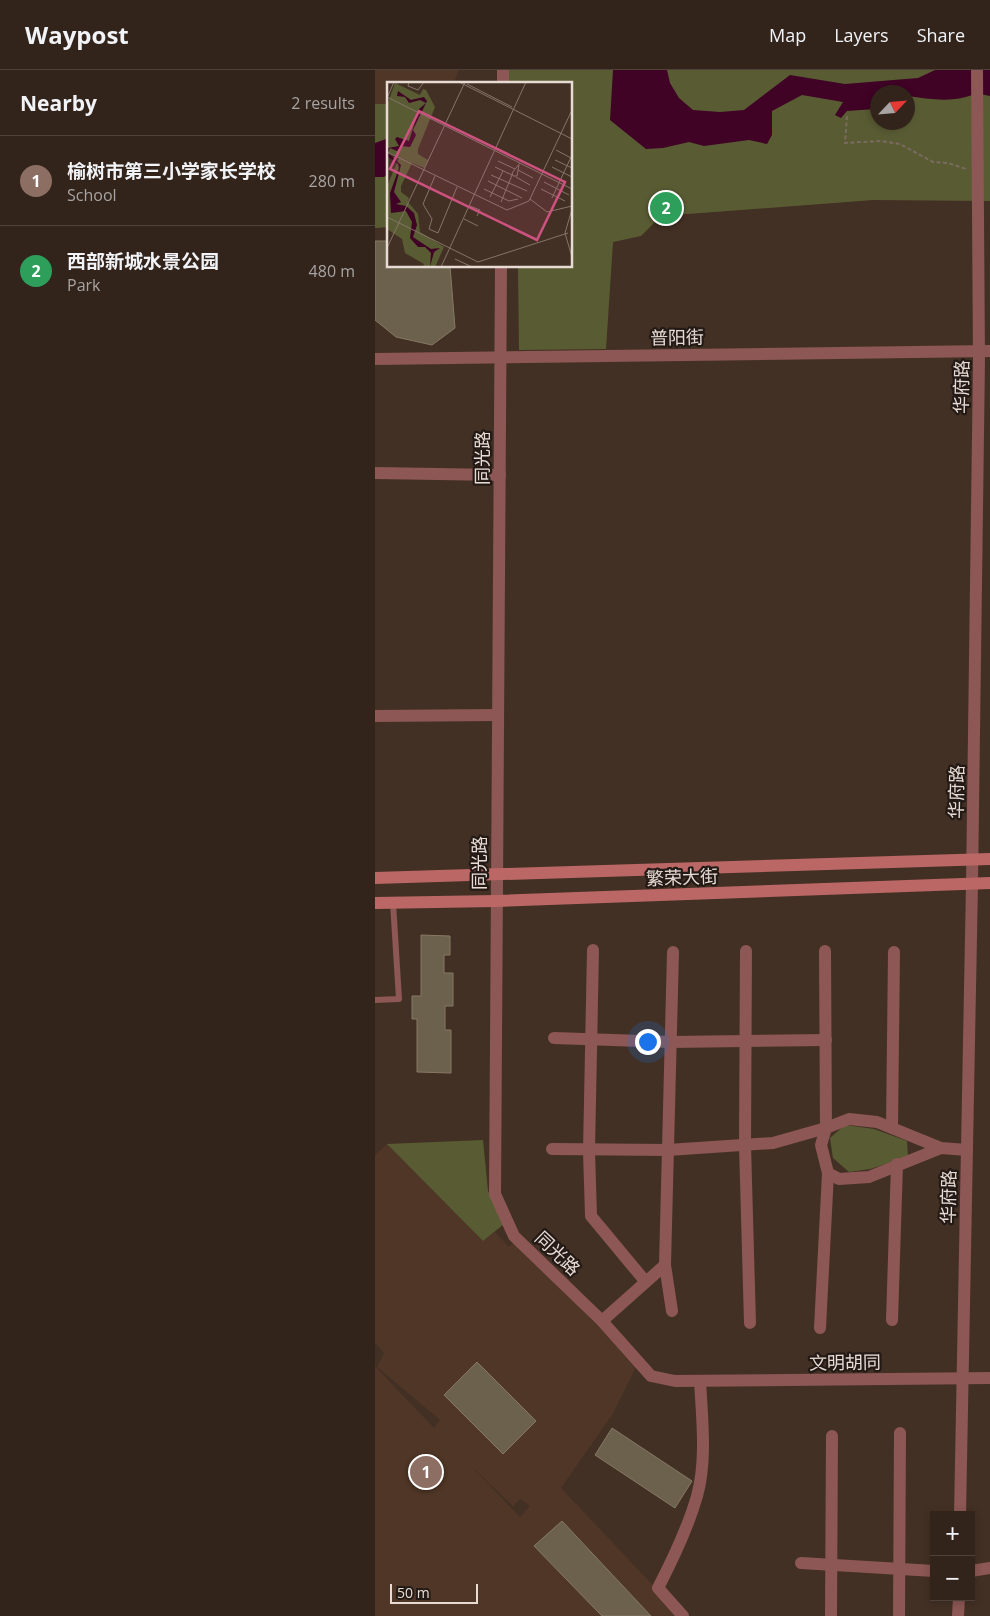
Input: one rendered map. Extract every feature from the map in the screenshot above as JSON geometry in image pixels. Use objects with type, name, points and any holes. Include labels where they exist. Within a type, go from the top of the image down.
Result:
[{"type":"main road","name":"繁荣大街","points":[[375,878],[990,859]]},
{"type":"main road","name":"繁荣大街","points":[[375,903],[496,901],[990,883]]},
{"type":"street","name":"华府路","points":[[960,1511],[984,351],[977,70]]},
{"type":"street","name":"同光路","points":[[501,268],[495,1194],[515,1236],[602,1321],[651,1376],[675,1381]]},
{"type":"street","name":"普阳街","points":[[375,359],[984,351]]},
{"type":"street","points":[[375,473],[499,475]]},
{"type":"street","points":[[375,716],[497,715]]},
{"type":"street","points":[[593,950],[589,1151],[591,1216],[645,1281]]},
{"type":"street","points":[[746,950],[745,1145],[750,1323]]},
{"type":"street","points":[[820,1328],[828,1173],[821,1145],[826,1128],[825,951]]},
{"type":"street","points":[[672,1311],[665,1265],[673,952]]},
{"type":"street","points":[[892,1127],[894,952]]},
{"type":"street","points":[[553,1038],[671,1042],[826,1040]]},
{"type":"street","points":[[552,1150],[668,1150],[773,1144],[849,1119],[877,1122],[941,1148],[967,1150]]},
{"type":"street","points":[[828,1173],[839,1179],[869,1177],[897,1164],[941,1148]]},
{"type":"street","points":[[892,1320],[897,1164]]},
{"type":"street","points":[[602,1321],[665,1265]]},
{"type":"street","name":"文明胡同","points":[[675,1381],[990,1378]]},
{"type":"street","points":[[683,1616],[658,1588],[673,1560],[697,1495],[703,1444],[701,1381]]},
{"type":"street","points":[[899,1616],[900,1433]]},
{"type":"street","points":[[831,1436],[831,1616]]},
{"type":"street","points":[[801,1563],[930,1571]]},
{"type":"street","points":[[975,1570],[990,1568]]},
{"type":"street","points":[[959,1601],[959,1616]]},
{"type":"lane","points":[[375,1000],[399,999],[393,902]]},
{"type":"path","points":[[847,116],[845,143],[881,141],[900,144],[933,162],[948,164],[979,173]]},
{"type":"shaded area","points":[[375,70],[459,70],[454,82],[387,82],[387,104],[375,104]]},
{"type":"shaded area","points":[[613,70],[667,70],[670,83],[679,98],[693,110],[720,112],[744,110],[790,75],[845,84],[918,78],[935,70],[990,70],[990,96],[975,95],[955,99],[937,99],[915,97],[915,85],[870,85],[870,109],[847,111],[841,118],[835,115],[843,102],[802,95],[772,111],[772,135],[767,144],[749,140],[704,146],[689,142],[663,148],[646,149],[610,120]]},
{"type":"shaded area","points":[[387,139],[387,175],[384,177],[375,177],[375,143]]},
{"type":"shaded area","points":[[387,1144],[483,1241],[495,1232],[509,1247],[514,1242],[637,1365],[612,1415],[561,1488],[682,1616],[375,1616],[375,1366],[434,1428],[440,1420],[377,1367],[384,1353],[375,1343],[375,1155]],"holes":[[[468,1463],[513,1506],[520,1499],[530,1506],[520,1517]]]},
{"type":"green space","points":[[503,70],[990,70],[990,201],[873,200],[661,216],[641,236],[613,242],[606,349],[519,350],[518,268],[573,268],[573,82],[503,82]]},
{"type":"green space","points":[[375,104],[387,104],[387,227],[375,228]]},
{"type":"green space","points":[[845,1125],[874,1129],[907,1141],[908,1157],[870,1169],[849,1172],[833,1158],[830,1138]]},
{"type":"green space","points":[[483,1140],[488,1191],[504,1224],[483,1241],[387,1144]]},
{"type":"building","points":[[375,241],[387,241],[387,268],[450,268],[455,328],[432,345],[396,337],[375,320]]},
{"type":"building","points":[[421,935],[450,936],[450,955],[444,955],[444,973],[453,973],[453,1006],[445,1006],[445,1030],[451,1030],[451,1073],[417,1072],[417,1019],[412,1019],[412,996],[421,996]]},
{"type":"building","points":[[477,1362],[536,1421],[503,1454],[444,1395]]},
{"type":"building","points":[[612,1428],[692,1481],[675,1508],[595,1455]]},
{"type":"building","points":[[562,1521],[651,1616],[602,1616],[534,1546]]},
{"type":"place","name":"西部新城水景公园","points":[[666,208]]},
{"type":"place","name":"榆树市第三小学家长学校","points":[[426,1472]]}]
